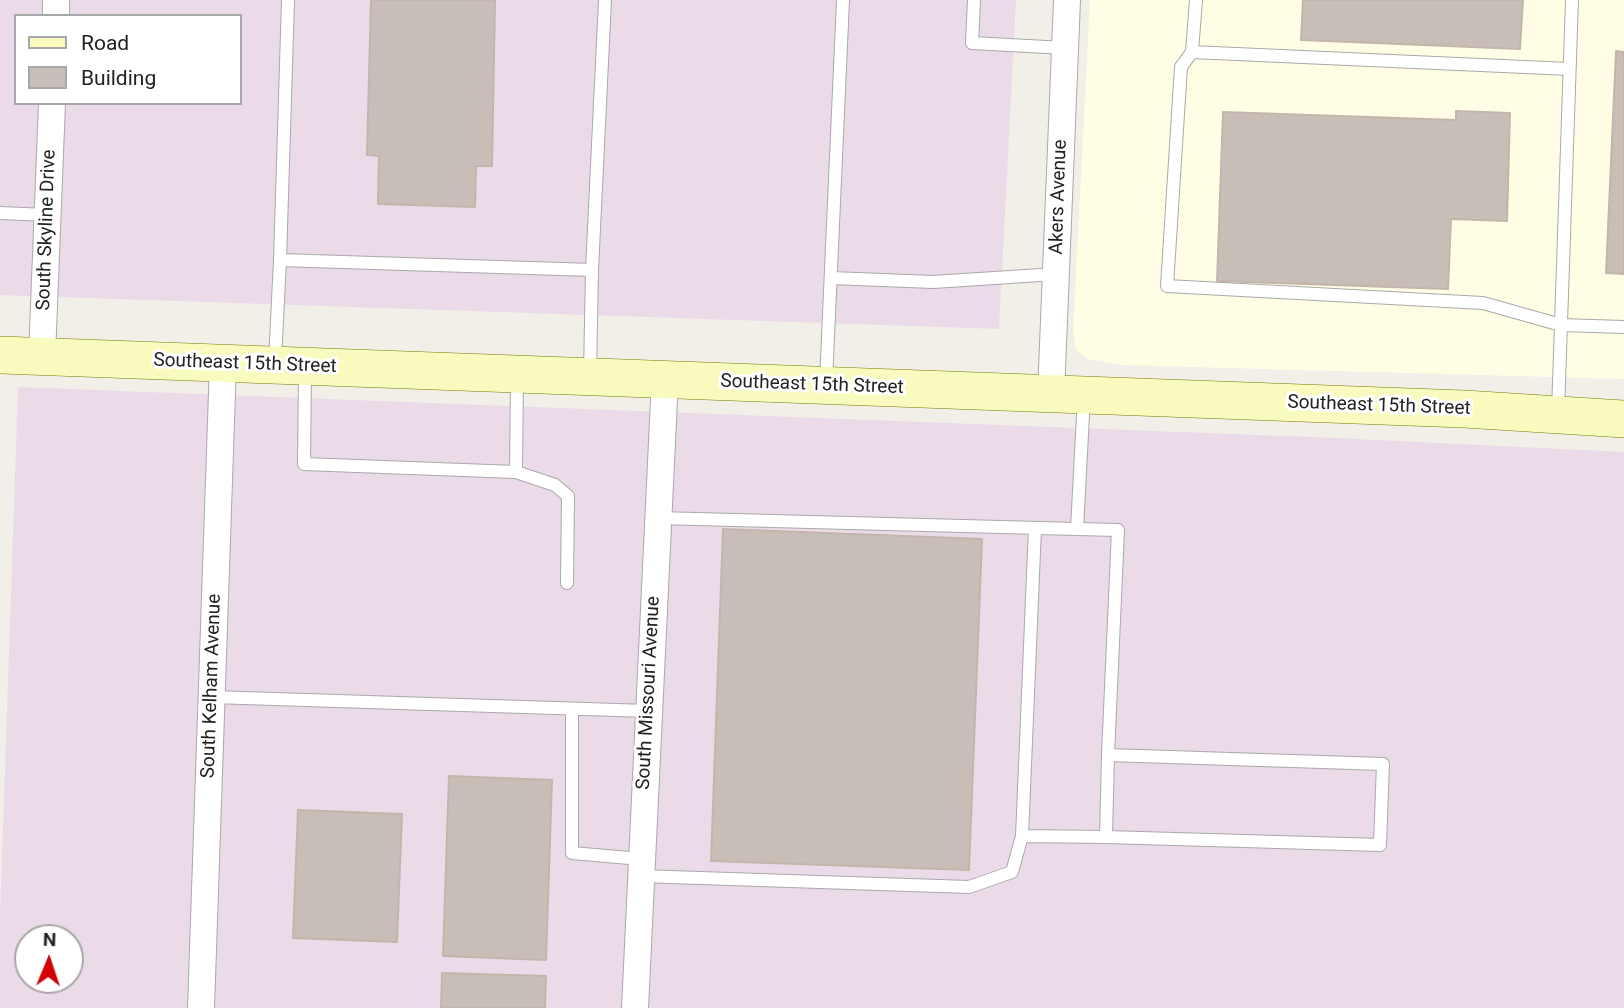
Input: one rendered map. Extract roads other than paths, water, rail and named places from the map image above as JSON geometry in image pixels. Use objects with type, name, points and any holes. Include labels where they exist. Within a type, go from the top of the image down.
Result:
[{"type":"main road","name":"Southeast 15th Street","points":[[0,355],[1464,409],[1624,419]]},
{"type":"street","name":"Akers Avenue","points":[[1066,0],[1056,274],[1067,395]]},
{"type":"street","name":"South Skyline Drive","points":[[41,356],[52,105]]},
{"type":"street","name":"South Kelham Avenue","points":[[201,1008],[223,363]]},
{"type":"street","name":"South Missouri Avenue","points":[[635,1008],[666,379]]},
{"type":"lane","points":[[288,0],[280,260],[290,365],[304,464],[516,472],[555,485],[568,496],[567,583]]},
{"type":"lane","points":[[590,376],[592,270],[606,0]]},
{"type":"lane","points":[[826,386],[844,0]]},
{"type":"lane","points":[[974,0],[972,43],[1065,47]]},
{"type":"lane","points":[[1196,0],[1192,52],[1181,67],[1167,286],[1483,303],[1561,325],[1624,327]]},
{"type":"lane","points":[[1558,415],[1572,0]]},
{"type":"lane","points":[[1192,52],[1569,69]]},
{"type":"lane","points":[[0,213],[47,215]]},
{"type":"lane","points":[[280,260],[592,270]]},
{"type":"lane","points":[[831,278],[933,282],[1056,274]]},
{"type":"lane","points":[[516,472],[517,375]]},
{"type":"lane","points":[[1067,395],[1077,529]]},
{"type":"lane","points":[[658,518],[1118,530],[1106,837]]},
{"type":"lane","points":[[572,709],[572,853],[640,868],[969,887],[1012,872],[1022,836],[1035,528]]},
{"type":"lane","points":[[212,697],[649,711]]},
{"type":"lane","points":[[1022,836],[1380,845],[1383,764],[1108,755]]}]
